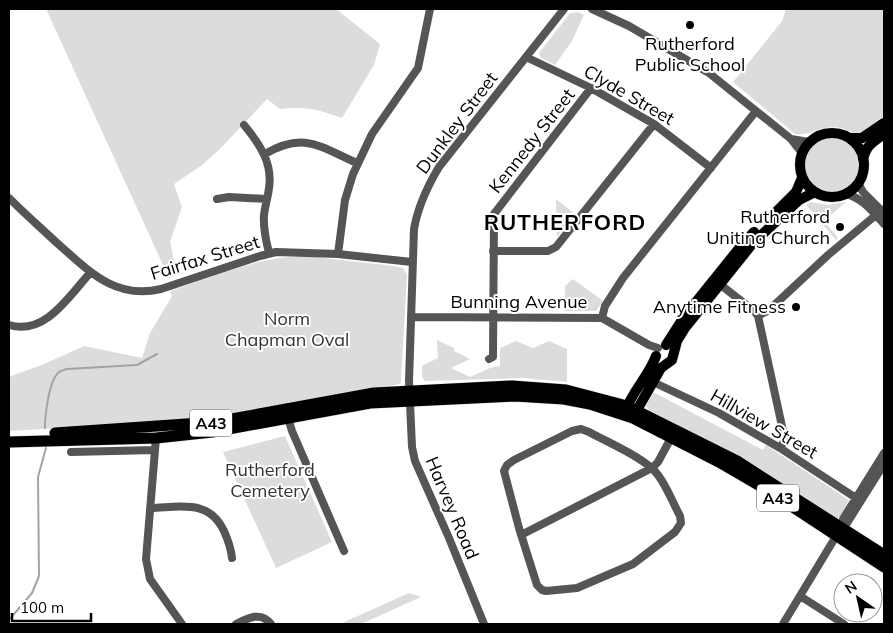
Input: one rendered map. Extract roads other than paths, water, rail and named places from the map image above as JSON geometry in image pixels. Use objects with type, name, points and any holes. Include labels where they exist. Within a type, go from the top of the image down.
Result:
[{"type":"highway","name":"A43","points":[[9,436],[215,422],[374,393],[410,396],[547,397],[630,412],[737,461],[839,532],[884,566]]},
{"type":"highway","name":"A43","points":[[9,442],[156,438],[212,432],[410,396]]},
{"type":"highway","points":[[288,418],[298,406]]},
{"type":"highway","name":"A43","points":[[630,412],[671,438],[719,462],[839,532],[884,555]]},
{"type":"highway","points":[[116,429],[128,432],[150,432],[156,435],[156,438]]},
{"type":"main road","points":[[850,138],[859,148],[863,159],[864,167],[858,183],[846,194],[833,197],[820,195],[807,186],[802,178],[799,165],[802,152],[809,142],[818,136],[830,133],[841,134],[850,138],[862,138],[884,123]]},
{"type":"main road","points":[[863,159],[869,144],[884,134]]},
{"type":"main road","points":[[630,412],[666,363],[672,360],[677,341],[740,246],[796,192],[802,178]]},
{"type":"main road","points":[[630,412],[657,349],[753,242],[799,200],[815,192]]},
{"type":"main road","points":[[657,349],[671,348],[674,354]]},
{"type":"main road","points":[[657,349],[658,361],[666,363]]},
{"type":"street","points":[[338,254],[345,200],[357,163],[372,134],[418,68],[430,9]]},
{"type":"street","name":"Dunkley Street","points":[[410,396],[412,262],[416,218],[426,188],[439,167],[564,9]]},
{"type":"street","points":[[592,9],[629,26],[722,83],[792,139],[802,152]]},
{"type":"street","name":"Clyde Street","points":[[526,56],[591,88],[654,124],[711,168]]},
{"type":"street","name":"Kennedy Street","points":[[490,359],[493,358],[494,214],[591,88]]},
{"type":"street","points":[[602,318],[605,306],[623,278],[756,111]]},
{"type":"street","points":[[494,251],[548,251],[556,247],[654,124]]},
{"type":"street","points":[[244,125],[265,154],[269,187],[264,225],[269,253]]},
{"type":"street","points":[[792,139],[809,142]]},
{"type":"street","points":[[265,154],[280,146],[300,142],[309,143],[357,163]]},
{"type":"street","points":[[858,183],[863,192],[881,213],[884,224]]},
{"type":"street","points":[[846,194],[854,196],[881,213]]},
{"type":"street","points":[[216,199],[229,197],[266,199]]},
{"type":"street","name":"Fairfax Street","points":[[9,198],[90,273],[102,281],[122,289],[140,292],[154,291],[269,253],[285,251],[338,254],[412,262]]},
{"type":"street","points":[[758,316],[769,310],[828,255],[881,213]]},
{"type":"street","points":[[9,325],[16,328],[33,326],[44,321],[90,273]]},
{"type":"street","points":[[717,282],[758,316],[785,440],[780,448]]},
{"type":"street","name":"Bunning Avenue","points":[[411,317],[602,318],[657,349]]},
{"type":"street","name":"Hillview Street","points":[[653,382],[719,413],[780,448],[856,498]]},
{"type":"street","name":"Harvey Road","points":[[410,396],[410,439],[415,461],[484,624]]},
{"type":"street","points":[[288,418],[344,551]]},
{"type":"street","points":[[582,429],[652,468],[658,474],[680,516],[681,523],[675,532],[633,564],[577,588],[546,591],[538,585],[504,476],[505,468],[514,460],[572,431],[582,429]]},
{"type":"street","points":[[156,438],[146,559],[150,579],[182,624]]},
{"type":"street","points":[[521,535],[652,468],[658,462],[671,438]]},
{"type":"street","points":[[71,452],[155,450]]},
{"type":"street","points":[[839,532],[843,519],[884,453]]},
{"type":"street","points":[[783,624],[839,532],[884,464]]},
{"type":"street","points":[[151,508],[191,507],[203,509],[210,513],[216,518],[226,535],[232,558]]},
{"type":"street","points":[[800,596],[844,624]]},
{"type":"street","points":[[236,624],[249,618],[260,616],[271,624]]},
{"type":"waterway","points":[[45,428],[50,390],[59,372],[67,369],[137,365],[157,354]]},
{"type":"waterway","points":[[9,620],[32,593],[39,576],[38,477],[46,448]]},
{"type":"place","name":"Rutherford Public School","points":[[690,25]]},
{"type":"place","name":"Rutherford Uniting Church","points":[[840,227]]},
{"type":"place","name":"Anytime Fitness","points":[[796,307]]},
{"type":"district","name":"RUTHERFORD","points":[[565,222]]},
{"type":"park label","name":"Norm Chapman Oval","points":[[287,329]]},
{"type":"park label","name":"Rutherford Cemetery","points":[[270,480]]}]
